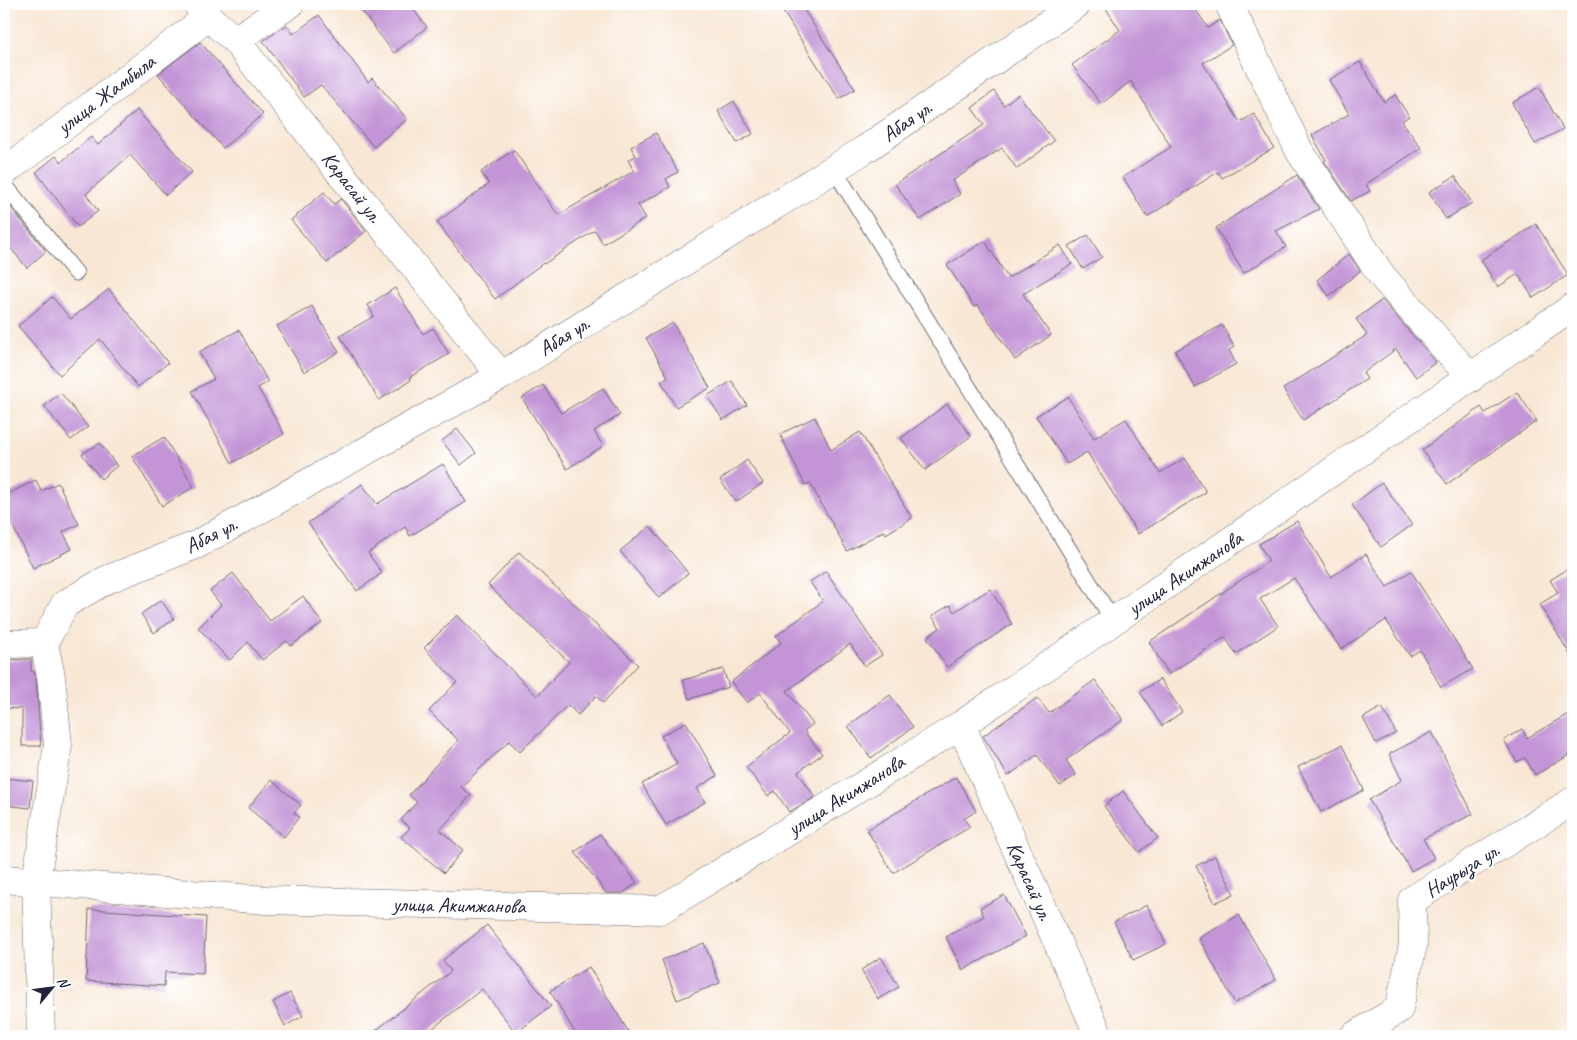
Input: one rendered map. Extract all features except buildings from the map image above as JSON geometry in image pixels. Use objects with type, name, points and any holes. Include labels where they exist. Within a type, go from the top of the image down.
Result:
[{"type":"street","points":[[235,40],[290,4]]},
{"type":"street","name":"Абая ул.","points":[[44,643],[65,604],[81,594],[106,580],[196,545],[501,376],[834,169],[1077,4]]},
{"type":"street","points":[[1229,4],[1300,152],[1382,276],[1471,378]]},
{"type":"street","name":"Карасай ул.","points":[[203,10],[235,40],[501,376]]},
{"type":"street","name":"улица Жамбыла","points":[[4,172],[203,10]]},
{"type":"street","name":"улица Акимжанова","points":[[4,879],[266,900],[660,910],[961,725],[1573,307]]},
{"type":"street","points":[[4,644],[44,643],[51,676],[58,745],[36,881],[41,1036]]},
{"type":"street","name":"Карасай ул.","points":[[961,725],[1099,1036]]},
{"type":"street","name":"Наурыза ул.","points":[[1354,1036],[1399,1009],[1412,945],[1412,900],[1573,801]]},
{"type":"lane","points":[[834,169],[1114,622]]},
{"type":"lane","points":[[4,184],[76,273]]}]
